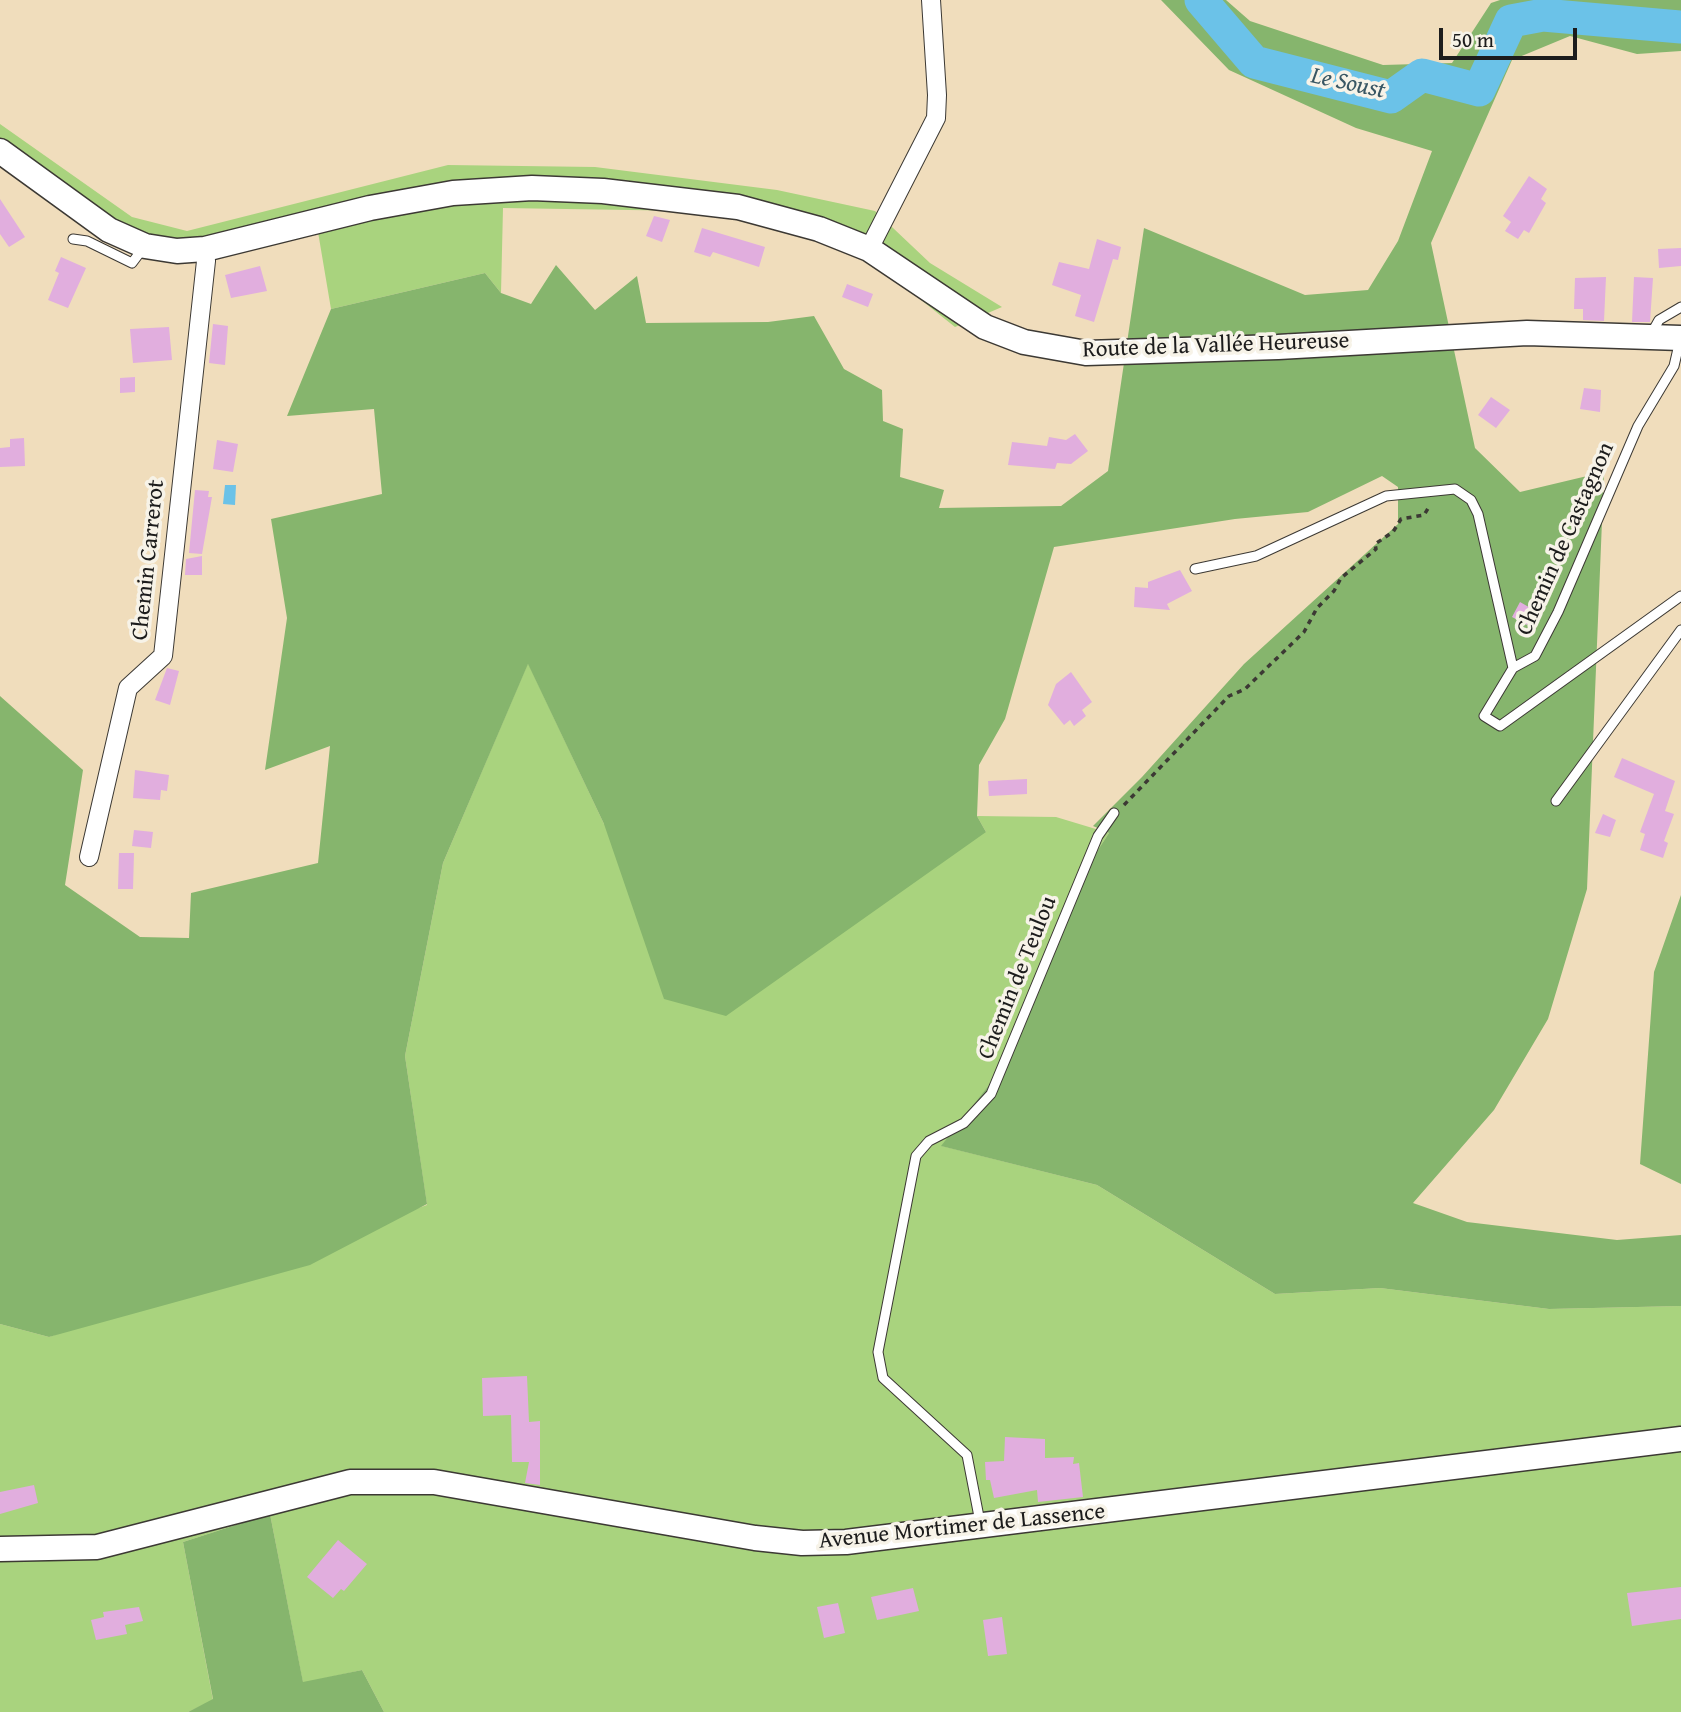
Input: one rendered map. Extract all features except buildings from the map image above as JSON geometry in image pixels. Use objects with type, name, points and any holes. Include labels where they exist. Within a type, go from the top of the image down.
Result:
[{"type":"street","points":[[869,249],[936,118],[931,0]]},
{"type":"street","name":"Route de la Vallée Heureuse","points":[[0,151],[109,230],[145,246],[177,251],[205,249],[370,208],[453,194],[532,188],[603,191],[737,207],[819,229],[869,249],[985,327],[1024,342],[1076,352],[1184,352],[1515,333],[1681,338]]},
{"type":"street","name":"Chemin Carrerot","points":[[89,857],[128,688],[163,656],[206,261],[205,249]]},
{"type":"street","name":"Avenue Mortimer de Lassence","points":[[0,1549],[97,1547],[350,1482],[434,1482],[755,1538],[802,1544],[846,1542],[1681,1439]]},
{"type":"lane","points":[[73,239],[87,241],[132,263],[145,246]]},
{"type":"lane","points":[[1649,339],[1659,320],[1681,307]]},
{"type":"lane","name":"Chemin de Castagnon","points":[[1681,338],[1674,366],[1638,426],[1558,612],[1535,656],[1513,668],[1484,716],[1500,726],[1681,596]]},
{"type":"lane","points":[[1195,569],[1256,556],[1385,496],[1455,489],[1471,500],[1478,514],[1513,668]]},
{"type":"lane","points":[[1556,801],[1681,630]]},
{"type":"lane","name":"Chemin de Teulou","points":[[981,1527],[967,1455],[883,1378],[878,1352],[916,1156],[929,1140],[964,1123],[991,1094],[1098,836],[1114,813]]},
{"type":"path","points":[[1114,813],[1229,696],[1245,689],[1304,632],[1317,608],[1334,591],[1341,578],[1376,549],[1375,544],[1394,532],[1401,519],[1424,515]]},
{"type":"green space","points":[[1161,0],[1226,0],[1250,21],[1383,65],[1452,63],[1491,3],[1500,0],[1681,0],[1681,51],[1637,54],[1570,36],[1512,60],[1431,243],[1475,448],[1520,492],[1604,472],[1587,889],[1548,1019],[1494,1110],[1413,1203],[1467,1222],[1617,1240],[1681,1235],[1681,1306],[1549,1309],[1380,1288],[1275,1294],[1097,1185],[941,1146],[992,1081],[1090,862],[1109,833],[1093,826],[1142,777],[1244,664],[1398,524],[1398,487],[1382,476],[1308,512],[1235,519],[1054,547],[1005,719],[979,765],[977,816],[986,832],[726,1016],[664,999],[604,824],[528,664],[443,863],[405,1056],[427,1204],[310,1265],[49,1337],[0,1324],[0,696],[83,770],[65,885],[140,937],[189,938],[191,893],[318,863],[330,746],[265,770],[287,618],[271,519],[382,494],[374,409],[287,416],[331,309],[485,273],[501,293],[531,304],[556,265],[595,310],[637,276],[646,323],[768,322],[814,316],[844,369],[882,390],[883,421],[903,429],[900,477],[944,490],[939,508],[1061,506],[1108,471],[1144,228],[1305,295],[1368,290],[1398,241],[1432,151],[1356,128],[1229,70]]},
{"type":"green space","points":[[0,124],[132,217],[187,231],[448,165],[595,167],[777,190],[875,211],[930,263],[1002,307],[955,327],[876,264],[835,243],[767,223],[693,211],[503,208],[501,293],[485,273],[331,309],[318,232],[175,260],[122,250],[0,163]]},
{"type":"green space","points":[[528,663],[604,824],[986,832],[977,816],[1056,817],[1109,833],[1090,862],[992,1081],[942,1146],[1097,1185],[1275,1294],[1380,1288],[1549,1309],[1681,1306],[1681,1712],[384,1712],[362,1670],[303,1683],[270,1514],[183,1542],[213,1700],[188,1712],[0,1712],[0,1324],[49,1337],[427,1205],[405,1056],[443,863]]},
{"type":"green space","points":[[1681,895],[1681,1184],[1640,1164],[1654,972]]},
{"type":"green space","points":[[270,1514],[303,1682],[362,1670],[384,1712],[188,1712],[213,1699],[183,1542]]},
{"type":"water","points":[[225,485],[236,485],[235,505],[223,504]]},
{"type":"waterway","name":"Le Soust","points":[[1201,0],[1254,62],[1391,97],[1422,75],[1479,90],[1511,21],[1543,15],[1681,27]]}]
